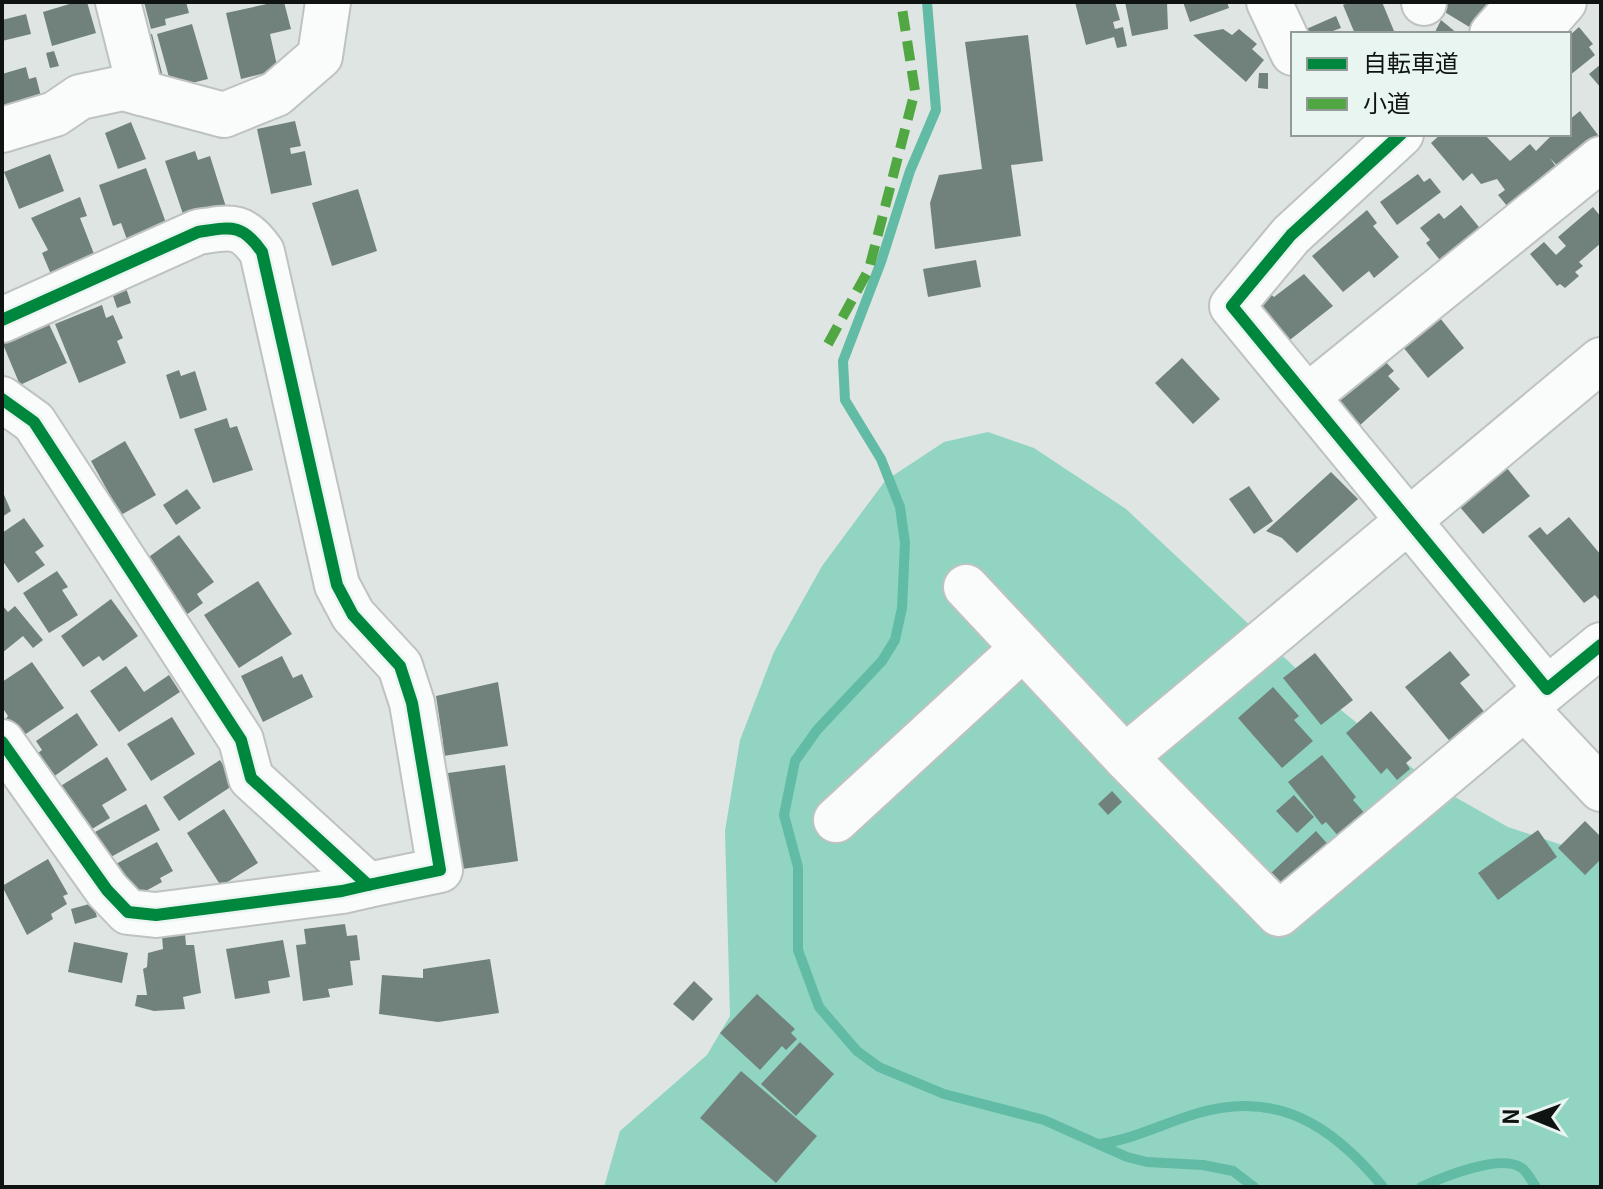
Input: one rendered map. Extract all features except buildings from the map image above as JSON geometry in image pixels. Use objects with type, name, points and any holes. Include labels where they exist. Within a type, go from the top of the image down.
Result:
[{"type":"street","points":[[118,2],[141,93]]},
{"type":"street","points":[[2,130],[55,114],[80,97],[123,88],[224,115],[276,94],[320,56],[328,2]]},
{"type":"street","points":[[1269,2],[1291,49]]},
{"type":"street","points":[[1494,32],[1520,2]]},
{"type":"street","points":[[1538,32],[1564,2]]},
{"type":"street","points":[[1399,136],[1291,235],[1232,306],[1409,521],[1601,789]]},
{"type":"street","points":[[1308,396],[1601,159]]},
{"type":"street","points":[[2,320],[198,232],[231,227],[250,234],[262,252],[337,585],[353,615],[400,666],[412,703],[440,870],[342,891],[156,915],[128,912],[107,890],[2,742]]},
{"type":"street","points":[[1125,757],[1601,360]]},
{"type":"street","points":[[2,399],[34,422],[241,740],[251,778],[368,885]]},
{"type":"street","points":[[966,587],[1125,757],[1279,914],[1601,645]]},
{"type":"street","points":[[836,820],[1023,648]]},
{"type":"green space","points":[[988,432],[1034,448],[1126,509],[1336,706],[1432,784],[1508,827],[1577,850],[1601,851],[1601,1187],[604,1187],[620,1131],[707,1055],[730,1016],[725,831],[740,740],[774,652],[822,566],[885,481],[944,442]]},
{"type":"waterway","points":[[927,2],[936,110],[910,171],[881,262],[843,361],[845,400],[881,459],[900,507],[905,543],[902,608],[895,640],[882,661],[817,730],[795,761],[784,815],[798,867],[798,950],[819,1007],[857,1051],[879,1067],[944,1094],[1044,1120],[1127,1157],[1233,1171],[1254,1187]]},
{"type":"waterway","points":[[1100,1144],[1195,1114],[1225,1107],[1252,1106],[1301,1118],[1323,1130],[1344,1146],[1383,1187]]},
{"type":"waterway","points":[[1421,1187],[1471,1168],[1499,1163],[1522,1168],[1536,1187]]},
{"type":"marked path","points":[[828,344],[869,269],[915,91],[901,2]]},
{"type":"cycle path","points":[[1399,136],[1291,235],[1232,306],[1547,689],[1601,645]]},
{"type":"cycle path","points":[[2,320],[198,232],[235,229],[248,236],[262,252],[337,585],[353,615],[400,666],[412,703],[440,870],[368,885]]},
{"type":"cycle path","points":[[2,399],[34,422],[241,740],[251,778],[368,885],[156,915],[128,912],[107,890],[2,742]]}]
